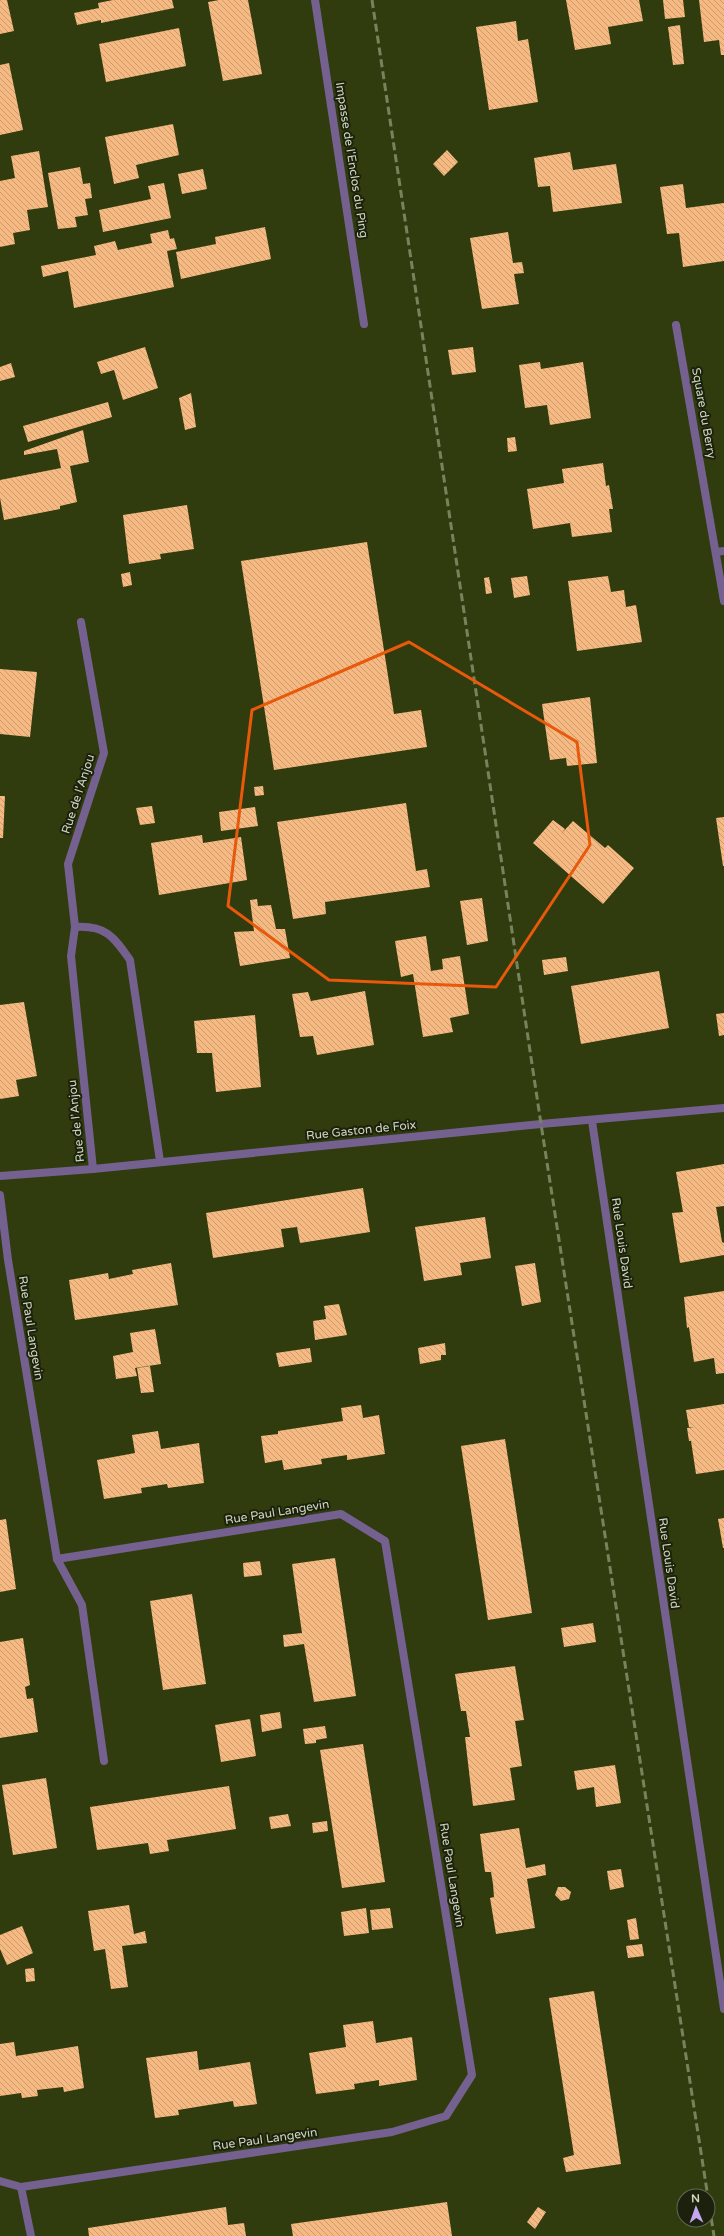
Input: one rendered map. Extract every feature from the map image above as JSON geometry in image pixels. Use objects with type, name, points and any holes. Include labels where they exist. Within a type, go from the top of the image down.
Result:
[{"type":"street","name":"Impasse de l'Enclos du Ping","points":[[315,0],[364,324]]},
{"type":"street","name":"Square du Berry","points":[[676,325],[720,552],[724,601]]},
{"type":"street","name":"Rue de l'Anjou","points":[[82,622],[104,753],[68,864],[75,927],[71,956],[93,1169]]},
{"type":"street","points":[[75,927],[90,926],[114,937],[130,960],[160,1161]]},
{"type":"street","name":"Rue Gaston de Foix","points":[[0,1176],[93,1169],[160,1161],[724,1108]]},
{"type":"street","name":"Rue Louis David","points":[[592,1121],[724,2009]]},
{"type":"street","name":"Rue Paul Langevin","points":[[0,1195],[8,1260],[57,1559],[82,1605],[104,1761]]},
{"type":"street","name":"Rue Paul Langevin","points":[[0,2181],[21,2187],[392,2132],[446,2116],[472,2075],[385,1541],[341,1514],[57,1559]]},
{"type":"street","points":[[21,2187],[31,2236]]},
{"type":"highlighted area","points":[[409,642],[577,742],[590,845],[496,987],[329,980],[228,906],[252,710]]},
{"type":"building","points":[[0,0],[7,0],[14,31],[0,34]]},
{"type":"building","points":[[113,0],[172,0],[174,8],[101,23],[101,20],[77,25],[74,13],[99,8],[98,3]]},
{"type":"building","points":[[219,0],[248,0],[262,74],[223,81],[208,2]]},
{"type":"building","points":[[566,0],[639,0],[643,21],[608,27],[611,44],[575,50]]},
{"type":"building","points":[[663,0],[683,0],[685,17],[665,19]]},
{"type":"building","points":[[699,0],[724,0],[724,55],[721,55],[719,40],[704,42]]},
{"type":"building","points":[[516,21],[518,41],[528,39],[538,102],[489,110],[476,27]]},
{"type":"building","points":[[680,25],[684,64],[673,65],[668,27]]},
{"type":"building","points":[[179,28],[186,66],[106,82],[99,44]]},
{"type":"building","points":[[9,63],[23,130],[0,135],[0,65]]},
{"type":"building","points":[[173,124],[179,155],[136,165],[139,178],[114,184],[105,137]]},
{"type":"building","points":[[447,150],[458,162],[444,176],[433,164]]},
{"type":"building","points":[[39,151],[48,207],[27,210],[30,230],[13,233],[15,244],[0,247],[0,181],[15,178],[11,156]]},
{"type":"building","points":[[570,152],[573,170],[616,164],[622,203],[553,212],[550,186],[538,187],[534,158]]},
{"type":"building","points":[[80,167],[83,184],[90,183],[92,198],[85,199],[88,215],[75,217],[77,227],[58,229],[48,173]]},
{"type":"building","points":[[203,169],[207,189],[182,194],[178,174]]},
{"type":"building","points":[[164,183],[171,218],[103,232],[99,210],[151,199],[148,186]]},
{"type":"building","points":[[683,184],[686,208],[724,203],[724,261],[683,267],[679,233],[667,234],[660,187]]},
{"type":"building","points":[[265,227],[271,259],[181,279],[176,252],[216,244],[215,237]]},
{"type":"building","points":[[168,230],[170,239],[174,238],[177,249],[167,251],[174,287],[74,308],[68,271],[43,277],[41,266],[96,255],[94,246],[115,241],[118,250],[152,243],[150,234]]},
{"type":"building","points":[[508,232],[513,263],[522,262],[524,273],[514,274],[519,304],[482,309],[470,238]]},
{"type":"building","points":[[145,347],[158,388],[123,400],[114,370],[101,374],[97,362]]},
{"type":"building","points":[[473,347],[476,372],[452,375],[448,350]]},
{"type":"building","points":[[540,362],[541,369],[583,362],[591,418],[550,425],[547,405],[525,408],[519,365]]},
{"type":"building","points":[[11,363],[15,377],[0,381],[0,367]]},
{"type":"building","points":[[191,393],[196,427],[185,430],[179,398]]},
{"type":"building","points":[[108,402],[112,417],[28,442],[23,426]]},
{"type":"building","points":[[83,430],[89,462],[70,466],[77,502],[60,506],[60,509],[4,520],[0,498],[0,480],[61,468],[57,449],[24,455],[24,451]]},
{"type":"building","points":[[515,437],[517,451],[508,452],[507,438]]},
{"type":"building","points":[[603,463],[606,486],[609,485],[613,509],[609,509],[612,532],[572,537],[570,523],[533,529],[527,489],[564,483],[562,469]]},
{"type":"building","points":[[187,505],[194,549],[160,554],[161,559],[129,564],[123,515]]},
{"type":"building","points":[[367,542],[394,714],[421,710],[427,747],[274,770],[241,561]]},
{"type":"building","points":[[130,572],[132,585],[123,587],[121,574]]},
{"type":"building","points":[[527,576],[530,595],[514,598],[511,578]]},
{"type":"building","points":[[608,576],[611,592],[624,590],[626,607],[636,605],[642,642],[577,651],[568,581]]},
{"type":"building","points":[[489,577],[492,593],[486,594],[484,578]]},
{"type":"building","points":[[0,669],[37,672],[30,737],[0,734]]},
{"type":"building","points":[[590,697],[597,763],[567,766],[566,758],[550,760],[542,704]]},
{"type":"building","points":[[263,786],[264,795],[255,796],[254,787]]},
{"type":"building","points":[[0,796],[5,796],[3,838],[0,838]]},
{"type":"building","points":[[406,803],[416,871],[427,869],[430,887],[325,902],[326,914],[293,919],[277,822]]},
{"type":"building","points":[[152,806],[155,823],[140,825],[136,808]]},
{"type":"building","points":[[255,807],[258,826],[221,831],[219,812]]},
{"type":"building","points":[[724,817],[724,866],[723,866],[716,818]]},
{"type":"building","points":[[553,820],[565,829],[561,834],[573,821],[605,848],[608,845],[634,868],[603,904],[533,843]]},
{"type":"building","points":[[202,835],[203,843],[241,837],[247,880],[159,895],[151,843]]},
{"type":"building","points":[[482,898],[488,941],[467,945],[460,901]]},
{"type":"building","points":[[257,899],[258,906],[271,905],[276,929],[285,929],[290,958],[240,966],[234,932],[254,931],[250,900]]},
{"type":"building","points":[[426,936],[431,971],[443,969],[442,959],[460,956],[469,1014],[450,1018],[453,1032],[423,1037],[413,974],[401,977],[395,941]]},
{"type":"building","points":[[566,957],[568,971],[544,975],[542,960]]},
{"type":"building","points":[[659,971],[669,1028],[581,1044],[571,986]]},
{"type":"building","points":[[365,991],[374,1045],[317,1055],[313,1036],[300,1037],[292,994],[308,992],[311,1001]]},
{"type":"building","points":[[24,1002],[37,1076],[16,1080],[19,1096],[0,1099],[0,1005]]},
{"type":"building","points":[[724,1013],[724,1035],[719,1036],[716,1014]]},
{"type":"building","points":[[255,1015],[261,1087],[216,1092],[212,1053],[197,1053],[194,1021]]},
{"type":"building","points":[[724,1164],[724,1206],[716,1207],[722,1242],[724,1243],[724,1255],[680,1263],[672,1213],[683,1212],[676,1172]]},
{"type":"building","points":[[363,1188],[370,1232],[300,1243],[297,1227],[281,1229],[284,1247],[213,1258],[206,1213]]},
{"type":"building","points":[[485,1217],[491,1258],[460,1263],[462,1275],[424,1281],[415,1227]]},
{"type":"building","points":[[171,1263],[178,1305],[75,1320],[69,1280],[108,1273],[109,1279],[133,1274],[132,1270]]},
{"type":"building","points":[[535,1263],[541,1302],[522,1306],[515,1266]]},
{"type":"building","points":[[724,1291],[724,1373],[716,1374],[714,1358],[694,1362],[689,1327],[687,1328],[684,1297]]},
{"type":"building","points":[[339,1304],[347,1335],[315,1340],[313,1321],[326,1319],[324,1306]]},
{"type":"building","points":[[155,1329],[161,1364],[135,1368],[137,1376],[116,1379],[113,1356],[133,1352],[130,1333]]},
{"type":"building","points":[[445,1343],[446,1355],[441,1355],[441,1360],[420,1364],[418,1348]]},
{"type":"building","points":[[310,1348],[312,1362],[279,1367],[276,1353]]},
{"type":"building","points":[[150,1366],[154,1392],[141,1393],[137,1368]]},
{"type":"building","points":[[724,1404],[724,1470],[696,1474],[691,1441],[689,1441],[687,1428],[694,1427],[689,1427],[686,1410]]},
{"type":"building","points":[[361,1405],[363,1418],[379,1415],[385,1454],[347,1460],[347,1455],[321,1459],[322,1464],[284,1470],[282,1460],[265,1463],[261,1436],[278,1434],[278,1431],[343,1421],[341,1408]]},
{"type":"building","points":[[158,1431],[161,1449],[199,1443],[204,1483],[168,1488],[167,1484],[141,1488],[142,1493],[104,1499],[97,1460],[135,1453],[132,1435]]},
{"type":"building","points":[[505,1439],[532,1613],[488,1620],[461,1446]]},
{"type":"building","points":[[724,1518],[724,1548],[723,1548],[718,1519]]},
{"type":"building","points":[[6,1519],[16,1589],[0,1592],[0,1520]]},
{"type":"building","points":[[335,1558],[356,1696],[314,1702],[304,1644],[284,1647],[283,1635],[302,1633],[292,1564]]},
{"type":"building","points":[[260,1561],[262,1575],[244,1577],[243,1563]]},
{"type":"building","points":[[192,1594],[206,1684],[163,1690],[150,1601]]},
{"type":"building","points":[[593,1623],[596,1642],[564,1647],[561,1628]]},
{"type":"building","points":[[23,1638],[30,1685],[25,1687],[27,1699],[33,1698],[38,1732],[0,1738],[0,1642]]},
{"type":"building","points":[[515,1666],[524,1720],[515,1721],[522,1766],[510,1768],[515,1800],[473,1806],[465,1737],[470,1737],[466,1711],[461,1711],[455,1674]]},
{"type":"building","points":[[280,1712],[282,1728],[262,1732],[260,1715]]},
{"type":"building","points":[[250,1719],[256,1756],[221,1762],[215,1725]]},
{"type":"building","points":[[325,1726],[327,1738],[316,1740],[316,1743],[305,1744],[303,1729]]},
{"type":"building","points":[[363,1744],[385,1882],[342,1888],[320,1750]]},
{"type":"building","points":[[615,1765],[621,1803],[596,1807],[594,1787],[577,1790],[574,1771]]},
{"type":"building","points":[[46,1778],[57,1848],[13,1855],[2,1785]]},
{"type":"building","points":[[229,1786],[236,1829],[167,1840],[169,1851],[150,1854],[148,1843],[97,1850],[90,1807]]},
{"type":"building","points":[[288,1814],[291,1826],[271,1829],[269,1817]]},
{"type":"building","points":[[327,1821],[328,1831],[313,1833],[312,1823]]},
{"type":"building","points":[[519,1828],[526,1868],[545,1864],[546,1875],[527,1879],[535,1928],[496,1934],[490,1898],[494,1897],[493,1884],[491,1872],[485,1872],[480,1834]]},
{"type":"building","points":[[621,1869],[624,1887],[610,1890],[607,1871]]},
{"type":"building","points":[[558,1887],[565,1887],[571,1892],[569,1899],[561,1901],[555,1895]]},
{"type":"building","points":[[129,1905],[134,1934],[145,1931],[147,1943],[122,1946],[128,1987],[111,1989],[105,1949],[94,1951],[88,1911]]},
{"type":"building","points":[[366,1908],[369,1933],[344,1936],[341,1912]]},
{"type":"building","points":[[390,1908],[393,1928],[372,1930],[370,1910]]},
{"type":"building","points":[[636,1918],[639,1939],[630,1940],[627,1920]]},
{"type":"building","points":[[22,1926],[33,1953],[7,1965],[0,1949],[0,1935]]},
{"type":"building","points":[[642,1944],[644,1956],[628,1958],[626,1946]]},
{"type":"building","points":[[34,1968],[35,1981],[26,1982],[25,1969]]},
{"type":"building","points":[[594,1991],[621,2164],[566,2172],[563,2158],[574,2155],[549,1998]]},
{"type":"building","points":[[373,2021],[376,2043],[412,2037],[417,2080],[379,2086],[379,2080],[354,2084],[355,2089],[316,2094],[309,2053],[346,2047],[343,2025]]},
{"type":"building","points":[[14,2042],[16,2056],[78,2046],[84,2088],[64,2092],[63,2087],[37,2090],[38,2096],[22,2098],[21,2093],[0,2096],[0,2044]]},
{"type":"building","points":[[197,2051],[199,2070],[250,2062],[257,2104],[234,2107],[233,2101],[178,2110],[179,2115],[155,2118],[146,2058]]},
{"type":"building","points":[[447,2202],[452,2236],[293,2236],[291,2224]]},
{"type":"building","points":[[226,2207],[228,2225],[244,2223],[246,2236],[89,2236],[88,2228]]},
{"type":"building","points":[[538,2207],[546,2212],[535,2229],[527,2222]]},
{"type":"railway","points":[[372,0],[541,1124],[714,2236]]}]
